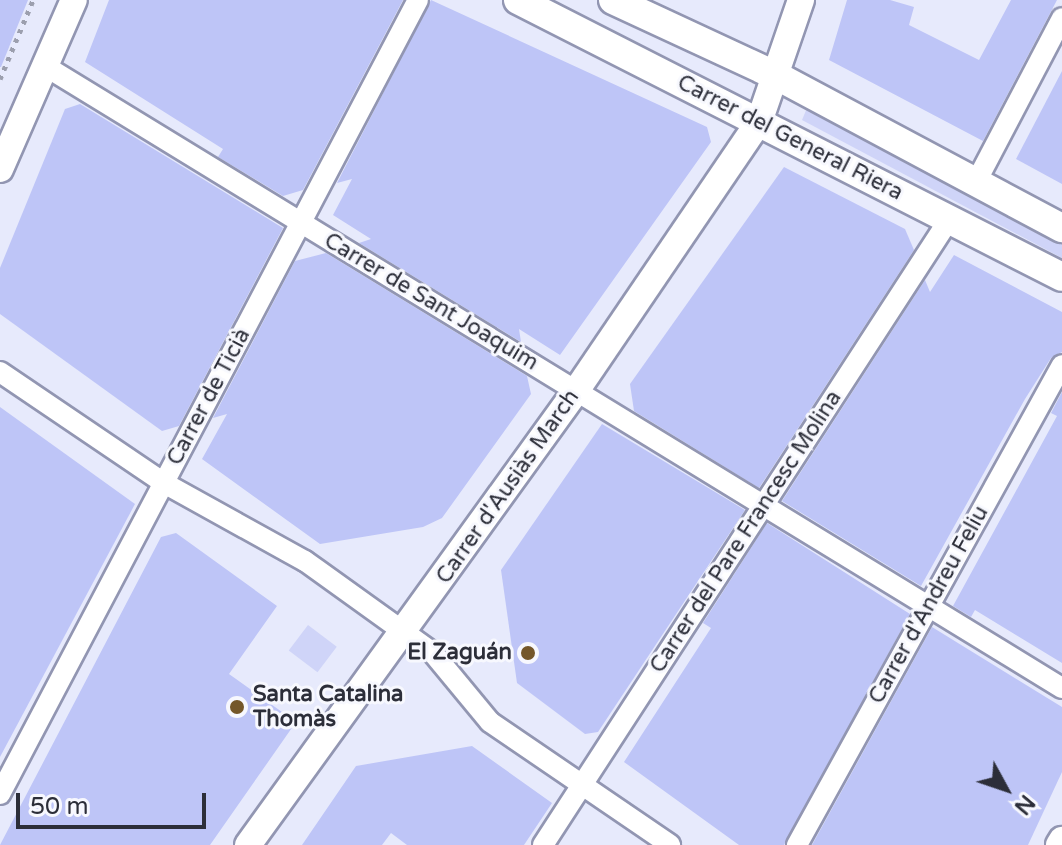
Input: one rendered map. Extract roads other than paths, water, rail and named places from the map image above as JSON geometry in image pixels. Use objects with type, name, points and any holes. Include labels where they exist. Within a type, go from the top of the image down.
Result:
[{"type":"main road","name":"Carrer del General Riera","points":[[518,0],[1062,277]]},
{"type":"main road","name":"Carrer del General Riera","points":[[613,0],[777,76],[1062,228]]},
{"type":"street","points":[[0,169],[74,0]]},
{"type":"street","name":"Carrer de Ticià","points":[[0,794],[418,0]]},
{"type":"street","name":"Carrer d'Ausiàs March","points":[[248,845],[405,632],[576,391],[759,122],[801,0]]},
{"type":"street","points":[[976,182],[1062,18]]},
{"type":"street","name":"Carrer de Sant Joaquim","points":[[45,66],[1062,688]]},
{"type":"street","name":"Carrer del Pare Francesc Molina","points":[[543,845],[950,218]]},
{"type":"street","name":"Carrer d'Andreu Feliu","points":[[797,845],[1062,365]]},
{"type":"street","points":[[0,372],[164,483],[305,561],[433,653],[490,722],[670,845]]},
{"type":"place","name":"El Zaguán","points":[[528,653]]},
{"type":"place","name":"Santa Catalina Thomàs","points":[[237,707]]}]
